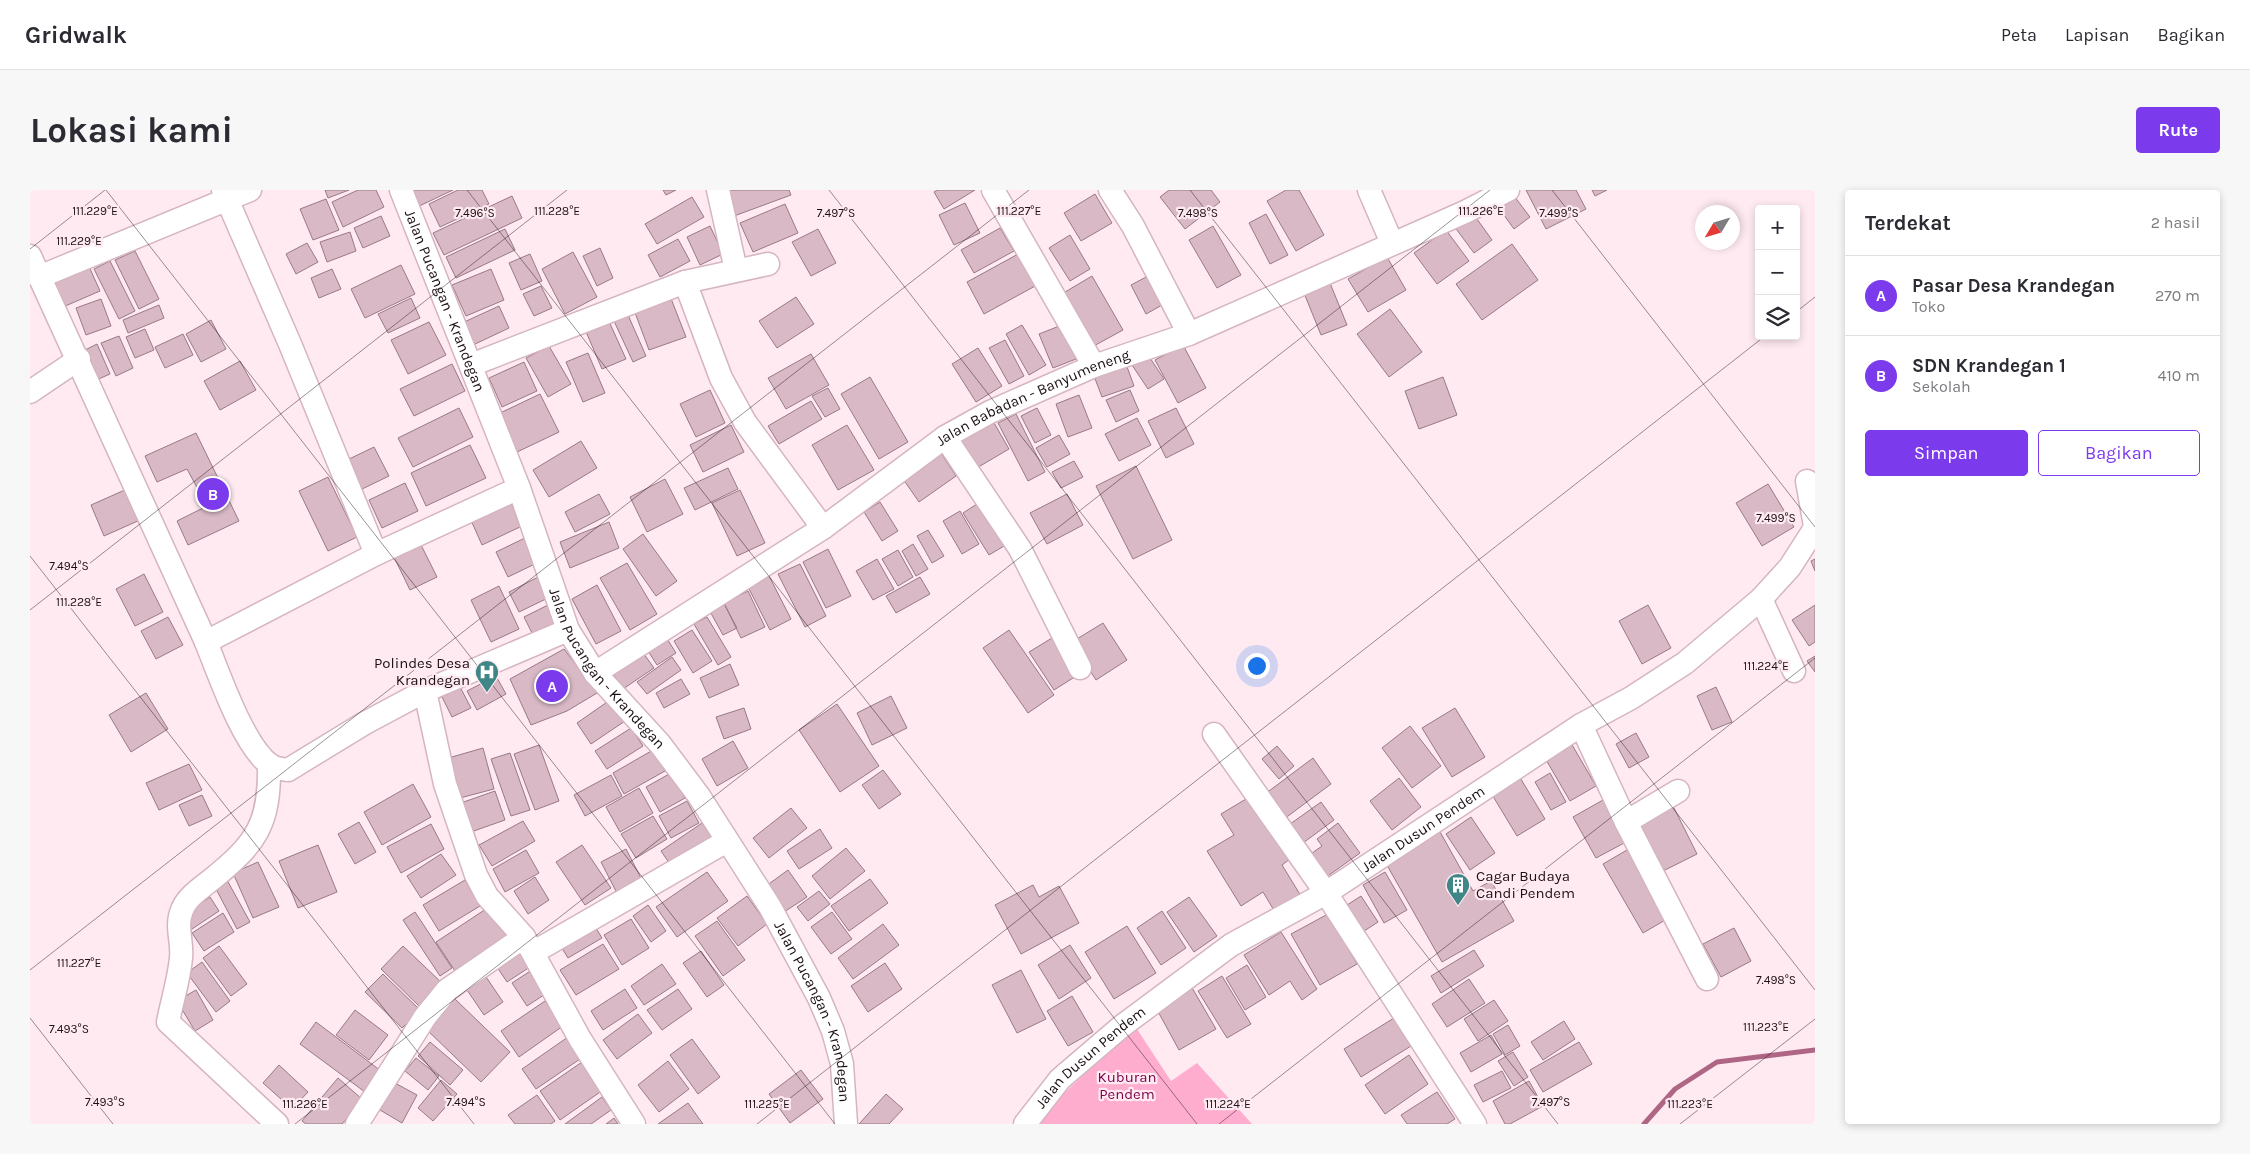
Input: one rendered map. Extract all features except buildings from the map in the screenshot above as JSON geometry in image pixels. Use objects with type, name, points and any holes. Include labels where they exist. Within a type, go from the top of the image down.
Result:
[{"type":"street","points":[[40,277],[225,195],[250,190]]},
{"type":"street","name":"Jalan Pucangan - Krandegan","points":[[401,190],[519,488],[568,630],[595,673],[660,744],[699,796],[770,907],[819,998],[833,1031],[842,1064],[846,1124]]},
{"type":"street","points":[[718,190],[736,270]]},
{"type":"street","points":[[992,190],[1094,366]]},
{"type":"street","points":[[1110,190],[1133,226],[1189,334]]},
{"type":"street","points":[[1369,190],[1392,243]]},
{"type":"street","name":"Jalan Babadan - Banyumeneng","points":[[595,673],[823,528],[945,438],[990,412],[1094,366],[1189,334],[1465,212],[1508,190]]},
{"type":"street","points":[[225,195],[290,344],[376,554]]},
{"type":"street","points":[[30,256],[206,642],[230,700],[253,747],[269,764],[278,769],[288,770],[365,723],[425,691],[568,630]]},
{"type":"street","points":[[471,365],[685,282],[768,264]]},
{"type":"street","points":[[685,282],[721,378],[745,422],[823,528]]},
{"type":"street","points":[[30,392],[78,359]]},
{"type":"street","points":[[945,438],[1020,549],[1080,668]]},
{"type":"street","name":"Jalan Dusun Pendem","points":[[1025,1124],[1060,1079],[1122,1026],[1231,945],[1326,893],[1581,725],[1631,698],[1685,663],[1761,599],[1790,567],[1815,527],[1807,481]]},
{"type":"street","points":[[206,642],[376,554],[519,488]]},
{"type":"street","points":[[1761,599],[1794,671]]},
{"type":"street","points":[[425,691],[445,784],[476,875],[488,896],[529,945],[580,1039],[634,1124]]},
{"type":"street","points":[[1581,725],[1626,822],[1707,979]]},
{"type":"street","points":[[1214,734],[1326,893],[1475,1124]]},
{"type":"street","points":[[269,764],[270,790],[261,826],[240,857],[194,895],[182,909],[179,923],[182,957],[168,1022],[277,1124]]},
{"type":"street","points":[[1626,822],[1678,792]]},
{"type":"street","points":[[357,1124],[425,1017],[448,990],[529,945],[727,841]]},
{"type":"green space","name":"Kuburan Pendem","points":[[1135,1026],[1171,1081],[1197,1063],[1252,1124],[1038,1124],[1058,1099]]},
{"type":"waterway","points":[[1644,1124],[1675,1089],[1717,1062],[1815,1050]]},
{"type":"place","name":"SDN Krandegan 1","points":[[213,494]]},
{"type":"place","name":"Pasar Desa Krandegan","points":[[552,686]]},
{"type":"place","name":"Polindes Desa Krandegan","points":[[487,693]]},
{"type":"place","name":"Cagar Budaya Candi Pendem","points":[[1458,906]]}]
